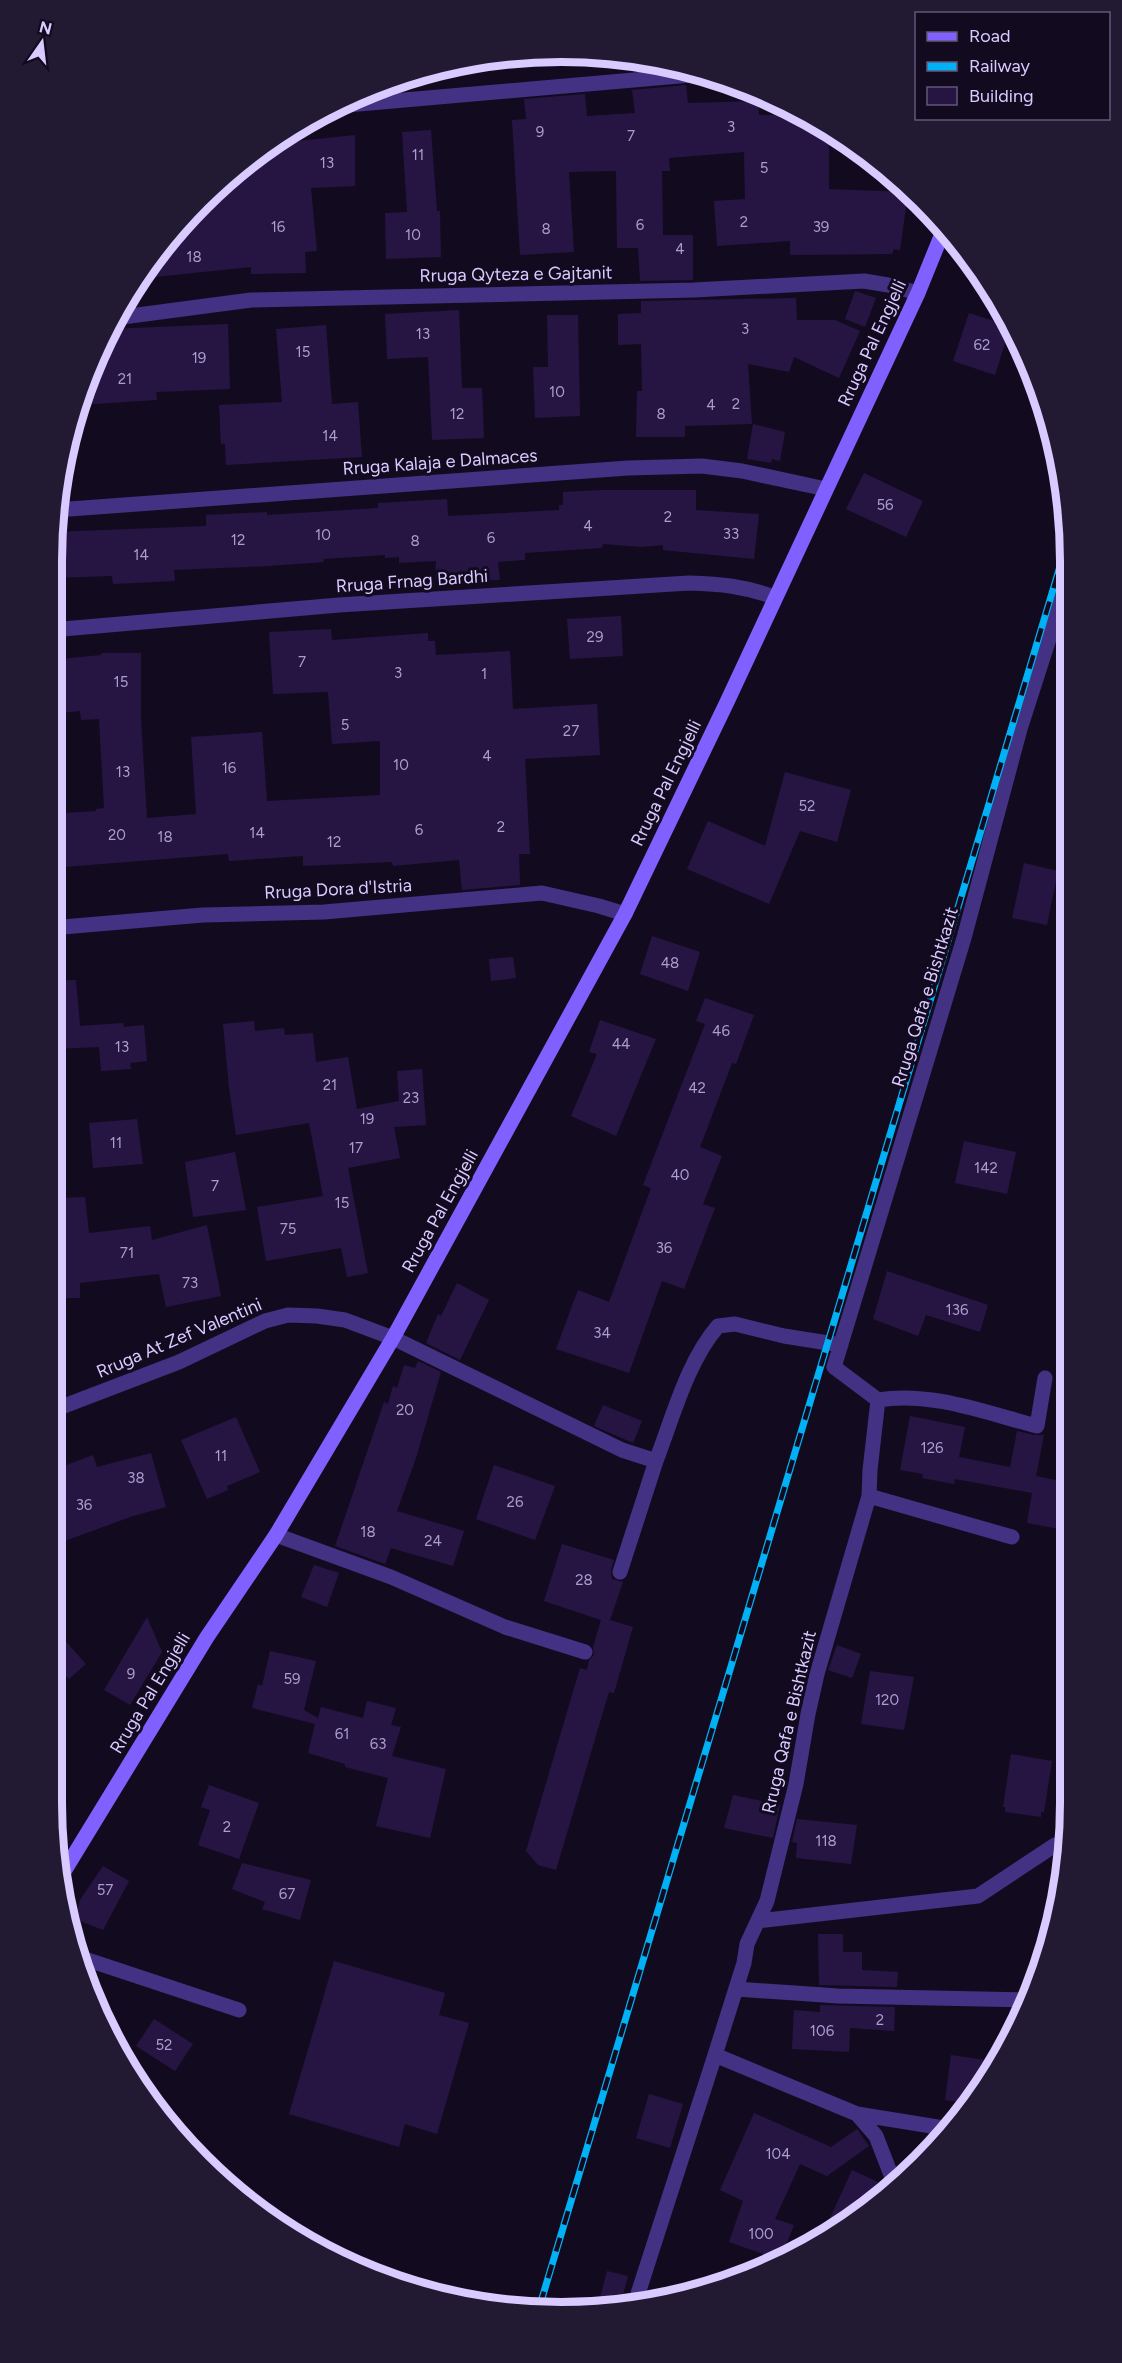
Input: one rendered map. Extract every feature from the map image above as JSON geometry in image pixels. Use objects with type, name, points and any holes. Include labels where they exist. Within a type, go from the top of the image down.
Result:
[{"type":"main road","name":"Rruga Pal Engjelli","points":[[66,1868],[207,1636],[276,1535],[393,1338],[625,914],[918,293],[941,237]]},
{"type":"street","points":[[361,104],[678,76]]},
{"type":"street","name":"Rruga Qyteza e Gajtanit","points":[[125,317],[251,300],[694,290],[864,281],[918,293]]},
{"type":"street","name":"Rruga Kalaja e Dalmaces","points":[[65,509],[680,466],[742,471],[826,489]]},
{"type":"street","name":"Rruga Frnag Bardhi","points":[[61,629],[339,605],[688,583],[726,584],[748,588],[774,597]]},
{"type":"street","name":"Rruga Qafa e Bishtkazit","points":[[637,2295],[736,1989],[747,1944],[767,1901],[796,1784],[817,1674],[869,1496],[878,1400],[834,1368],[964,938],[1020,729],[1060,605]]},
{"type":"street","name":"Rruga Dora d'Istria","points":[[61,927],[203,915],[324,912],[542,894],[625,914]]},
{"type":"street","name":"Rruga At Zef Valentini","points":[[61,1407],[179,1362],[265,1321],[288,1315],[345,1320],[393,1338]]},
{"type":"street","points":[[620,1572],[656,1461],[696,1358],[707,1338],[718,1326],[735,1324],[784,1336],[841,1345]]},
{"type":"street","points":[[393,1338],[622,1450],[656,1461]]},
{"type":"street","points":[[878,1400],[898,1397],[928,1399],[1036,1426],[1045,1378]]},
{"type":"street","points":[[869,1496],[1011,1537]]},
{"type":"street","points":[[276,1535],[391,1577],[505,1627],[585,1652]]},
{"type":"street","points":[[758,1921],[978,1896],[1055,1845]]},
{"type":"street","points":[[87,1960],[239,2010]]},
{"type":"street","points":[[736,1989],[838,1996],[1019,2000]]},
{"type":"street","points":[[715,2055],[858,2114],[940,2127]]},
{"type":"street","points":[[858,2114],[876,2136],[892,2176]]},
{"type":"building","points":[[686,85],[688,103],[755,101],[758,103],[759,115],[786,115],[811,128],[829,140],[829,189],[897,192],[907,201],[900,250],[894,249],[892,254],[790,255],[790,241],[717,246],[714,201],[745,199],[744,152],[669,158],[670,171],[662,171],[663,235],[693,235],[693,280],[640,281],[638,248],[617,248],[616,171],[569,172],[574,252],[520,255],[512,120],[526,119],[524,99],[585,94],[587,116],[635,113],[632,90]]},
{"type":"building","points":[[431,130],[437,211],[440,211],[441,257],[386,259],[385,213],[407,212],[402,132]]},
{"type":"building","points":[[355,135],[355,186],[311,188],[317,251],[305,252],[306,273],[251,274],[251,267],[150,278],[185,232],[208,208],[232,185],[289,142]]},
{"type":"building","points":[[855,291],[876,298],[865,327],[845,319]]},
{"type":"building","points":[[796,298],[797,320],[835,320],[860,331],[839,378],[794,357],[789,372],[748,364],[752,424],[685,426],[685,437],[636,437],[637,391],[642,391],[641,344],[618,345],[618,314],[641,313],[641,301]]},
{"type":"building","points":[[459,310],[462,388],[482,388],[484,438],[432,440],[428,357],[387,359],[385,314]]},
{"type":"building","points":[[969,313],[1000,323],[1007,337],[995,375],[953,361]]},
{"type":"building","points":[[547,315],[578,315],[580,416],[535,418],[533,367],[548,367]]},
{"type":"building","points":[[228,324],[230,389],[156,392],[157,400],[87,404],[119,329]]},
{"type":"building","points":[[326,325],[332,404],[358,402],[362,457],[226,465],[225,444],[221,444],[219,405],[282,402],[276,329]]},
{"type":"building","points":[[753,424],[785,432],[780,461],[772,459],[771,463],[747,459]]},
{"type":"building","points":[[864,473],[923,501],[906,537],[846,509]]},
{"type":"building","points":[[696,490],[696,510],[759,514],[754,559],[663,550],[663,545],[642,547],[603,544],[602,548],[525,553],[525,560],[498,562],[500,580],[435,579],[436,561],[399,563],[399,557],[385,558],[385,555],[323,559],[324,562],[269,566],[174,570],[175,581],[113,584],[112,576],[61,578],[63,532],[206,526],[206,515],[267,512],[267,515],[378,508],[378,503],[447,499],[448,516],[559,510],[559,505],[563,505],[563,492]]},
{"type":"building","points":[[621,616],[623,656],[570,659],[567,619]]},
{"type":"building","points":[[331,629],[332,640],[428,633],[428,641],[435,641],[436,655],[510,651],[513,709],[597,704],[600,755],[525,759],[530,854],[519,854],[520,885],[462,890],[459,860],[393,866],[392,862],[303,866],[303,856],[229,861],[228,854],[61,867],[61,813],[96,811],[96,809],[104,808],[99,719],[81,720],[80,711],[61,713],[61,659],[101,655],[101,653],[141,653],[141,720],[147,818],[196,814],[191,737],[262,732],[267,801],[380,795],[380,741],[332,744],[328,692],[273,694],[269,632]]},
{"type":"building","points":[[785,772],[851,790],[837,842],[800,831],[769,904],[687,869],[708,821],[765,846]]},
{"type":"building","points":[[1024,863],[1058,871],[1047,925],[1012,918]]},
{"type":"building","points":[[652,936],[700,952],[688,991],[640,974]]},
{"type":"building","points":[[513,957],[516,978],[491,981],[489,959]]},
{"type":"building","points":[[76,980],[80,1026],[123,1023],[124,1027],[144,1025],[147,1061],[130,1063],[131,1069],[101,1071],[99,1047],[61,1049],[61,981]]},
{"type":"building","points":[[705,998],[754,1015],[736,1064],[732,1063],[700,1147],[722,1156],[703,1204],[715,1208],[684,1289],[662,1281],[629,1373],[556,1349],[578,1290],[609,1302],[651,1188],[643,1185],[705,1024],[696,1021]]},
{"type":"building","points":[[600,1020],[656,1039],[616,1136],[571,1116],[597,1054],[589,1052]]},
{"type":"building","points":[[254,1021],[255,1031],[284,1028],[285,1035],[313,1033],[316,1062],[348,1057],[357,1109],[399,1101],[397,1071],[422,1069],[426,1125],[394,1127],[400,1158],[348,1168],[368,1273],[347,1277],[341,1248],[266,1261],[257,1207],[323,1196],[309,1123],[236,1135],[223,1024]]},
{"type":"building","points":[[137,1119],[143,1164],[93,1168],[89,1123]]},
{"type":"building","points":[[964,1141],[1016,1152],[1007,1194],[955,1183]]},
{"type":"building","points":[[235,1152],[246,1210],[193,1217],[185,1162]]},
{"type":"building","points":[[85,1197],[89,1233],[150,1226],[152,1240],[207,1225],[221,1296],[166,1307],[159,1274],[80,1283],[80,1298],[61,1298],[61,1230],[65,1230],[63,1198]]},
{"type":"building","points":[[887,1271],[988,1305],[980,1332],[926,1315],[918,1336],[873,1319]]},
{"type":"building","points":[[457,1283],[489,1300],[460,1360],[426,1343],[438,1314],[441,1316]]},
{"type":"building","points":[[418,1361],[441,1372],[416,1458],[397,1511],[464,1531],[453,1566],[391,1548],[385,1564],[335,1546],[384,1402],[388,1404],[393,1386],[397,1388],[404,1365],[415,1368]]},
{"type":"building","points":[[603,1405],[642,1421],[633,1443],[594,1426]]},
{"type":"building","points":[[910,1416],[965,1427],[959,1457],[1010,1467],[1017,1431],[1044,1435],[1036,1476],[1060,1481],[1060,1529],[1027,1523],[1032,1493],[955,1479],[954,1484],[922,1478],[923,1474],[900,1470]]},
{"type":"building","points":[[236,1417],[260,1472],[227,1486],[228,1490],[207,1499],[181,1440]]},
{"type":"building","points":[[151,1453],[166,1507],[133,1516],[61,1542],[61,1467],[93,1455],[97,1467]]},
{"type":"building","points":[[494,1465],[555,1486],[535,1540],[476,1519]]},
{"type":"building","points":[[562,1544],[614,1560],[611,1570],[612,1579],[623,1582],[610,1620],[633,1627],[614,1693],[609,1692],[556,1870],[538,1865],[526,1851],[580,1668],[587,1670],[589,1660],[594,1655],[593,1647],[601,1620],[544,1601]]},
{"type":"building","points":[[314,1565],[339,1573],[327,1607],[301,1597]]},
{"type":"building","points":[[147,1617],[162,1652],[130,1705],[104,1690]]},
{"type":"building","points":[[61,1636],[86,1664],[69,1679],[66,1676],[61,1680]]},
{"type":"building","points":[[837,1645],[861,1654],[852,1678],[828,1670]]},
{"type":"building","points":[[270,1651],[316,1661],[304,1710],[318,1718],[321,1707],[363,1718],[367,1701],[396,1708],[391,1725],[401,1727],[392,1756],[446,1769],[430,1838],[376,1826],[388,1778],[345,1767],[345,1764],[308,1753],[315,1724],[252,1708],[258,1684],[262,1686]]},
{"type":"building","points":[[870,1671],[914,1677],[904,1730],[861,1724]]},
{"type":"building","points":[[1011,1754],[1052,1761],[1044,1812],[1041,1812],[1041,1817],[1005,1812],[1005,1807],[1003,1807]]},
{"type":"building","points":[[209,1785],[259,1803],[239,1859],[198,1845],[210,1810],[201,1807]]},
{"type":"building","points":[[733,1795],[780,1805],[773,1838],[724,1828]]},
{"type":"building","points":[[797,1819],[857,1825],[851,1864],[796,1858],[797,1843],[792,1842]]},
{"type":"building","points":[[242,1863],[311,1880],[300,1920],[262,1909],[265,1902],[232,1889]]},
{"type":"building","points":[[103,1866],[129,1881],[103,1930],[76,1919],[80,1900]]},
{"type":"building","points":[[818,1934],[843,1934],[843,1952],[862,1952],[862,1970],[898,1972],[897,1987],[819,1985]]},
{"type":"building","points":[[334,1961],[445,1993],[439,2015],[469,2023],[437,2134],[405,2124],[399,2147],[289,2114]]},
{"type":"building","points":[[820,2005],[895,2007],[894,2031],[850,2028],[849,2052],[792,2049],[794,2010],[820,2012]]},
{"type":"building","points":[[154,2019],[193,2044],[175,2071],[136,2046]]},
{"type":"building","points":[[951,2055],[989,2060],[960,2102],[945,2100]]},
{"type":"building","points":[[649,2094],[683,2104],[670,2148],[636,2138]]},
{"type":"building","points":[[754,2113],[831,2147],[857,2129],[869,2146],[827,2176],[800,2164],[775,2219],[794,2225],[785,2249],[768,2256],[729,2242],[743,2201],[720,2190]]},
{"type":"building","points":[[852,2170],[878,2182],[874,2191],[827,2225]]},
{"type":"building","points":[[607,2271],[628,2276],[622,2297],[600,2298]]},
{"type":"railway","points":[[541,2301],[1060,566]]}]
